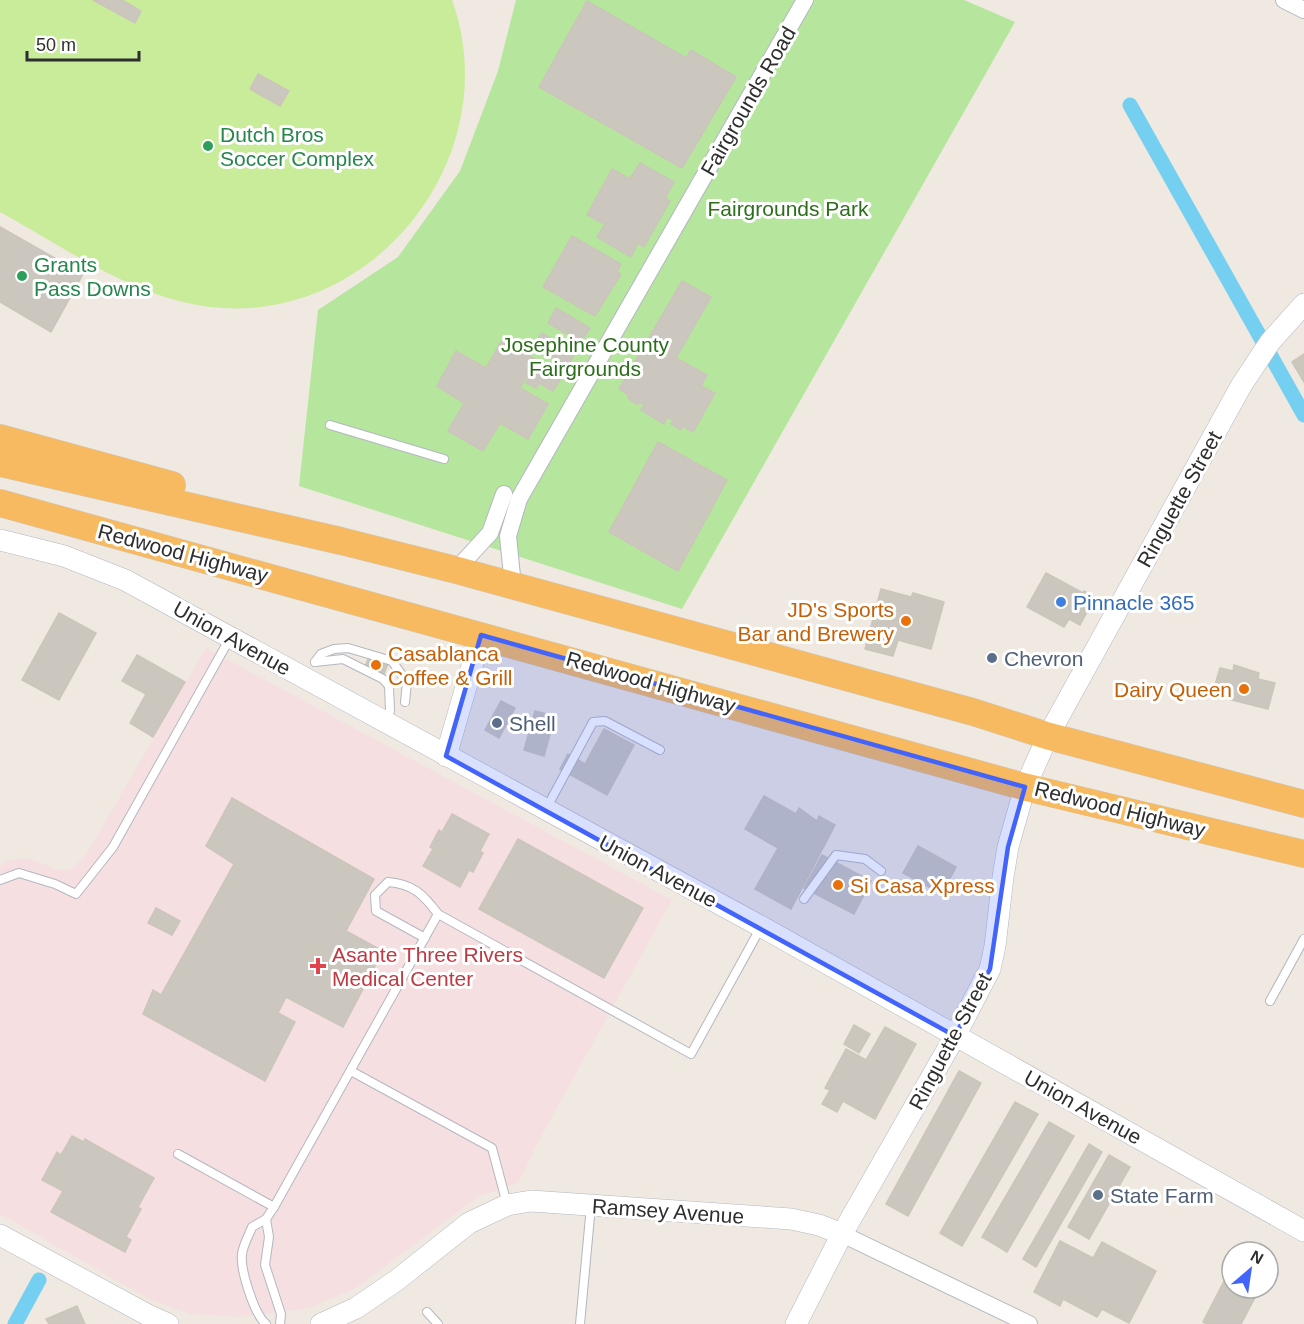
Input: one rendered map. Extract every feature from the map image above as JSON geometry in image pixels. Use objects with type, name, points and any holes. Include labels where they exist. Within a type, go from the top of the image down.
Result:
[{"type":"highway","points":[[0,438],[270,513],[341,541]]},
{"type":"highway","name":"Redwood Highway","points":[[0,463],[341,541],[456,570],[973,712],[1048,736],[1304,804]]},
{"type":"highway","name":"Redwood Highway","points":[[0,503],[1025,787],[1304,854]]},
{"type":"street","name":"Fairgrounds Road","points":[[513,586],[508,536],[511,497],[806,0]]},
{"type":"street","points":[[1284,0],[1304,10]]},
{"type":"street","name":"Ringuette Street","points":[[796,1324],[842,1234],[955,1036],[990,969],[1008,847],[1025,787],[1048,736],[1241,386],[1270,342],[1304,304]]},
{"type":"street","points":[[456,570],[490,533],[511,497]]},
{"type":"street","name":"Union Avenue","points":[[0,540],[64,556],[125,580],[231,636],[446,756],[762,927],[1304,1231]]},
{"type":"street","points":[[446,756],[481,635]]},
{"type":"street","name":"Ramsey Avenue","points":[[321,1324],[356,1308],[396,1280],[468,1223],[507,1204],[531,1201],[791,1219],[842,1234],[1029,1324]]},
{"type":"street","points":[[0,1235],[168,1324]]},
{"type":"lane","points":[[330,425],[444,459]]},
{"type":"lane","points":[[0,880],[19,873],[76,894],[113,847],[231,636]]},
{"type":"lane","points":[[390,711],[389,686],[383,679],[343,658],[315,662],[321,654],[334,649],[348,648],[392,661],[407,682],[405,702]]},
{"type":"lane","points":[[546,810],[593,722],[605,721],[660,750]]},
{"type":"lane","points":[[804,899],[836,855],[865,859],[881,871]]},
{"type":"lane","points":[[425,938],[376,911],[375,895],[388,882],[403,883],[425,897],[438,914],[691,1054],[762,927]]},
{"type":"lane","points":[[266,1324],[259,1318],[249,1295],[242,1254],[252,1227],[266,1219],[274,1207],[438,914]]},
{"type":"lane","points":[[1270,1001],[1304,939]]},
{"type":"lane","points":[[351,1071],[492,1148],[507,1204]]},
{"type":"lane","points":[[178,1154],[274,1207]]},
{"type":"lane","points":[[579,1324],[591,1206]]},
{"type":"lane","points":[[266,1219],[269,1237],[265,1265],[280,1314],[280,1324]]},
{"type":"lane","points":[[428,1312],[438,1324]]},
{"type":"highlighted area","points":[[481,635],[1025,787],[1008,847],[990,969],[955,1036],[446,756]]},
{"type":"shaded area","name":"Asante Three Rivers Medical Center","points":[[206,648],[672,900],[537,1144],[519,1182],[478,1197],[356,1288],[309,1308],[241,1317],[190,1314],[147,1298],[0,1214],[0,866],[9,860],[28,858],[56,869],[71,869],[86,855]]},
{"type":"green space","name":"Dutch Bros Soccer Complex","points":[[0,0],[452,0],[464,58],[461,116],[444,170],[414,219],[374,259],[325,289],[270,306],[210,307],[182,302],[155,293],[101,270],[0,212]]},
{"type":"green space","name":"Josephine County Fairgrounds","points":[[516,0],[964,0],[1015,22],[682,609],[299,486],[318,310],[398,257],[460,171],[498,71]]},
{"type":"building","points":[[93,0],[122,0],[141,11],[135,23]]},
{"type":"building","points":[[587,1],[686,58],[691,50],[736,77],[682,168],[539,87]]},
{"type":"building","points":[[258,74],[289,91],[280,106],[250,89]]},
{"type":"building","points":[[640,163],[674,182],[665,198],[670,201],[644,247],[638,243],[631,257],[597,237],[605,224],[587,215],[612,169],[630,179]]},
{"type":"building","points":[[0,227],[83,274],[51,332],[0,302]]},
{"type":"building","points":[[572,236],[621,264],[617,272],[621,274],[595,316],[543,287]]},
{"type":"building","points":[[682,281],[711,297],[676,358],[707,375],[701,386],[715,393],[693,432],[683,426],[681,430],[671,424],[673,420],[667,417],[664,424],[641,410],[644,404],[639,402],[637,405],[628,398],[629,395],[619,389]]},
{"type":"building","points":[[556,308],[590,328],[581,342],[548,323]]},
{"type":"building","points":[[542,333],[575,353],[567,367],[534,347]]},
{"type":"building","points":[[502,340],[537,360],[520,388],[548,404],[528,439],[500,423],[483,451],[448,431],[464,403],[437,386],[456,351],[486,368]]},
{"type":"building","points":[[1304,354],[1304,382],[1292,362]]},
{"type":"building","points":[[537,364],[561,378],[553,391],[539,383],[536,388],[526,383]]},
{"type":"building","points":[[658,442],[727,480],[678,571],[609,532]]},
{"type":"building","name":"Pinnacle 365","points":[[1046,573],[1095,597],[1080,625],[1069,619],[1064,627],[1027,607]]},
{"type":"building","name":"JD's Sports Bar and Brewery","points":[[881,589],[911,597],[913,593],[944,602],[931,649],[898,640],[893,656],[865,649]]},
{"type":"building","points":[[59,613],[96,633],[59,700],[22,680]]},
{"type":"building","points":[[137,655],[185,682],[153,737],[130,723],[146,694],[122,681]]},
{"type":"building","name":"Casablanca Coffee & Grill","points":[[369,657],[388,664],[384,674],[365,666]]},
{"type":"building","name":"Dairy Queen","points":[[1234,665],[1259,673],[1258,679],[1275,683],[1268,709],[1212,695],[1220,668],[1233,671]]},
{"type":"building","points":[[501,701],[515,708],[499,738],[485,730]]},
{"type":"building","points":[[535,711],[555,716],[544,756],[524,750]]},
{"type":"building","points":[[604,729],[634,745],[607,795],[560,769],[568,754],[585,764]]},
{"type":"building","points":[[764,796],[796,814],[799,808],[817,821],[819,816],[835,825],[791,909],[755,889],[778,848],[745,829]]},
{"type":"building","points":[[232,798],[374,879],[346,931],[383,951],[343,1027],[286,997],[278,1013],[295,1022],[265,1081],[143,1014],[153,990],[161,995],[234,864],[206,846]]},
{"type":"building","points":[[452,814],[489,834],[480,851],[483,853],[473,872],[469,870],[460,887],[423,866],[433,849],[430,847],[439,830],[442,832]]},
{"type":"building","points":[[518,839],[643,908],[604,978],[479,909]]},
{"type":"building","points":[[918,846],[956,867],[942,894],[903,873]]},
{"type":"building","name":"Si Casa Xpress","points":[[822,855],[871,881],[854,914],[804,888]]},
{"type":"building","points":[[156,908],[180,921],[172,935],[148,923]]},
{"type":"building","points":[[854,1025],[870,1034],[859,1053],[844,1044]]},
{"type":"building","points":[[885,1027],[916,1044],[875,1119],[843,1101],[837,1112],[822,1104],[830,1090],[825,1088],[846,1049],[866,1060]]},
{"type":"building","points":[[959,1071],[981,1083],[908,1216],[886,1204]]},
{"type":"building","points":[[1015,1102],[1038,1114],[962,1246],[940,1233]]},
{"type":"building","points":[[1049,1122],[1074,1136],[1007,1252],[982,1237]]},
{"type":"building","points":[[72,1136],[84,1142],[85,1139],[154,1178],[138,1207],[141,1209],[126,1237],[131,1240],[125,1252],[51,1212],[63,1191],[42,1180],[57,1152],[61,1155]]},
{"type":"building","points":[[1089,1144],[1102,1152],[1036,1267],[1023,1259]]},
{"type":"building","points":[[1109,1155],[1130,1167],[1089,1239],[1068,1227]]},
{"type":"building","points":[[1060,1241],[1093,1258],[1102,1242],[1156,1271],[1129,1323],[1102,1309],[1097,1317],[1063,1299],[1060,1306],[1034,1292]]},
{"type":"building","points":[[1220,1289],[1220,1300],[1254,1300],[1241,1324],[1203,1322]]},
{"type":"building","points":[[77,1306],[85,1324],[49,1324],[46,1319]]},
{"type":"waterway","points":[[1130,105],[1304,415]]},
{"type":"waterway","points":[[15,1324],[39,1280]]},
{"type":"place","name":"Dutch Bros Soccer Complex","points":[[208,146]]},
{"type":"place","name":"Grants Pass Downs","points":[[22,276]]},
{"type":"place","name":"Pinnacle 365","points":[[1061,602]]},
{"type":"place","name":"JD's Sports Bar and Brewery","points":[[906,621]]},
{"type":"place","name":"Chevron","points":[[992,658]]},
{"type":"place","name":"Casablanca Coffee & Grill","points":[[376,665]]},
{"type":"place","name":"Dairy Queen","points":[[1244,689]]},
{"type":"place","name":"Shell","points":[[497,723]]},
{"type":"place","name":"Si Casa Xpress","points":[[838,885]]},
{"type":"place","name":"Asante Three Rivers Medical Center","points":[[318,966]]},
{"type":"place","name":"State Farm","points":[[1098,1195]]},
{"type":"park label","name":"Fairgrounds Park","points":[[788,208]]}]
